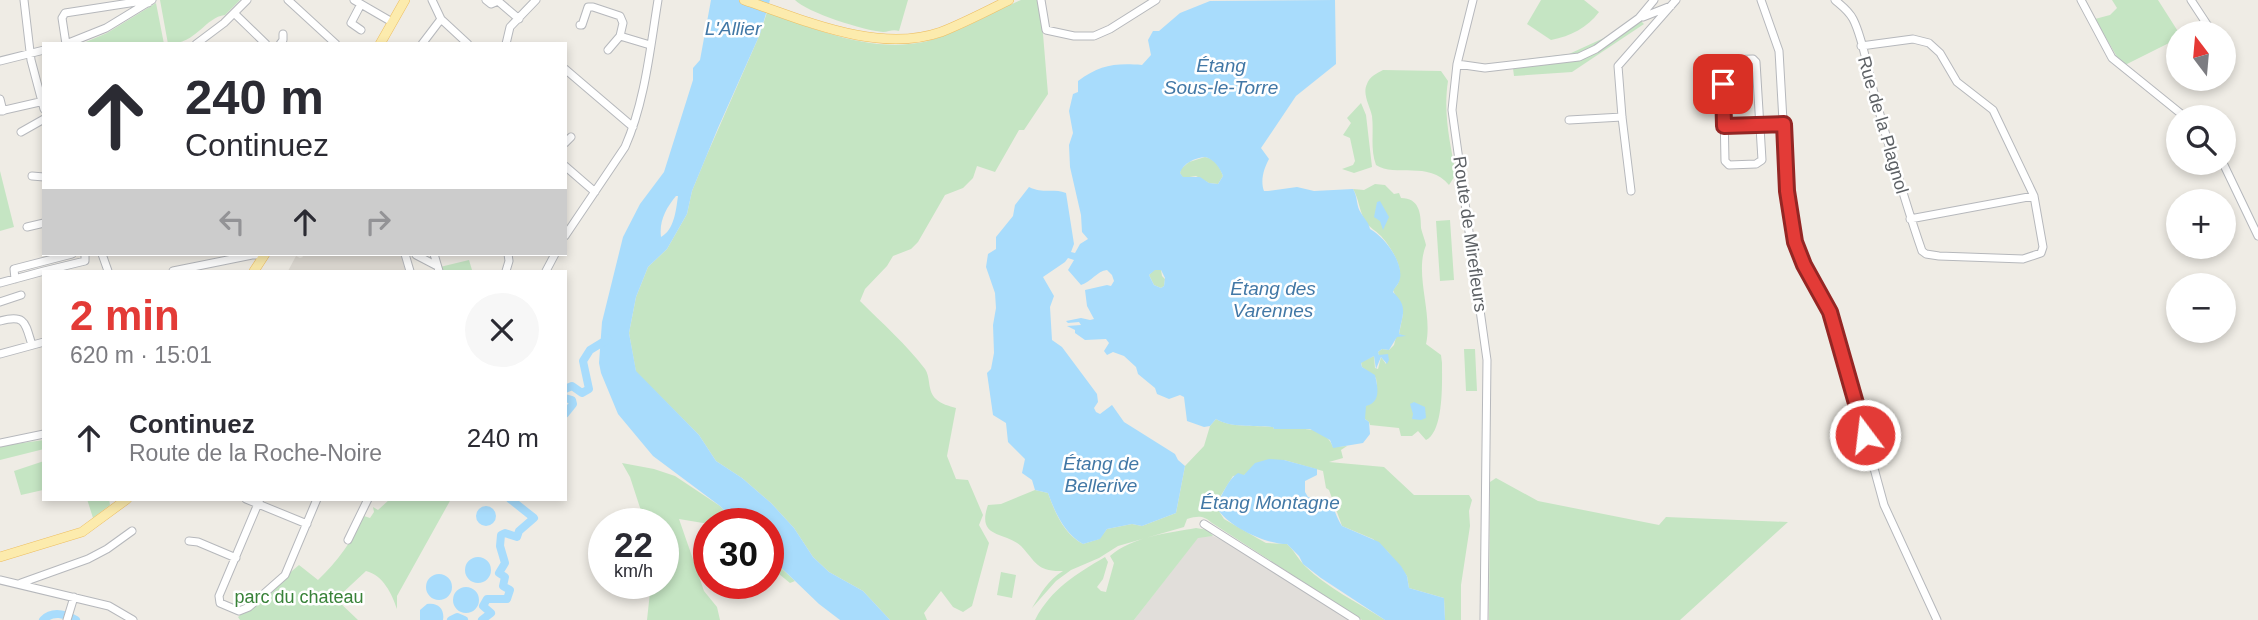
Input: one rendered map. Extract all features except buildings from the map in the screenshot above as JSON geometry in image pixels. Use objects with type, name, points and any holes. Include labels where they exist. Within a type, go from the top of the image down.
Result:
[{"type":"main road","points":[[381,42],[405,0]]},
{"type":"main road","points":[[744,0],[859,36],[895,40],[940,32],[1009,0]]},
{"type":"main road","points":[[0,557],[82,532],[124,501]]},
{"type":"street","points":[[24,0],[30,54],[42,100]]},
{"type":"street","points":[[198,42],[247,0]]},
{"type":"street","points":[[288,0],[334,42]]},
{"type":"street","points":[[432,0],[441,19],[466,42]]},
{"type":"street","points":[[486,0],[491,4],[499,0],[519,19]]},
{"type":"street","points":[[506,42],[508,30],[536,0]]},
{"type":"street","points":[[567,233],[625,147],[633,127],[639,109],[657,0]]},
{"type":"street","points":[[1041,0],[1046,30],[1086,37],[1110,29],[1156,0]]},
{"type":"street","name":"Route de Mirefleurs","points":[[1473,0],[1457,64],[1452,110],[1487,360],[1484,620]]},
{"type":"street","points":[[1639,18],[1654,0]]},
{"type":"street","points":[[1761,0],[1779,51],[1787,191],[1799,255],[1830,312],[1836,329],[1884,505],[1937,620]]},
{"type":"street","name":"Rue de la Plagnol","points":[[1835,0],[1855,22],[1910,219],[1922,251],[1926,254],[2023,259],[2041,253],[2043,247],[2034,196]]},
{"type":"street","points":[[2081,0],[2112,58],[2170,105]]},
{"type":"street","points":[[2191,0],[2205,21]]},
{"type":"street","points":[[71,42],[106,28],[150,1]]},
{"type":"street","points":[[66,42],[62,18],[65,13],[150,1]]},
{"type":"street","points":[[360,30],[351,23],[357,2],[393,22]]},
{"type":"street","points":[[580,25],[582,26],[591,3],[620,16],[623,20],[620,36],[608,50]]},
{"type":"street","points":[[1457,64],[1485,68],[1579,57],[1596,49],[1639,18],[1674,3]]},
{"type":"street","points":[[1631,191],[1618,66],[1674,3]]},
{"type":"street","points":[[234,13],[265,42]]},
{"type":"street","points":[[424,42],[441,19]]},
{"type":"street","points":[[282,42],[283,34]]},
{"type":"street","points":[[620,36],[650,45]]},
{"type":"street","points":[[1861,46],[1913,39],[1929,43],[1936,48],[1952,76],[1993,110],[2034,196],[1910,219]]},
{"type":"street","points":[[0,61],[42,51]]},
{"type":"street","points":[[1753,59],[1756,62],[1761,125],[1760,162],[1729,165],[1725,161],[1724,61],[1753,59]]},
{"type":"street","points":[[567,71],[633,127]]},
{"type":"street","points":[[0,99],[2,111],[42,104]]},
{"type":"street","points":[[1569,120],[1622,117]]},
{"type":"street","points":[[21,132],[42,120]]},
{"type":"street","points":[[1724,126],[1784,124]]},
{"type":"street","points":[[567,142],[571,137]]},
{"type":"street","points":[[567,168],[595,192]]},
{"type":"street","points":[[2229,175],[2258,236]]},
{"type":"street","points":[[32,176],[42,177]]},
{"type":"street","points":[[27,228],[42,224]]},
{"type":"street","points":[[16,279],[14,269],[64,256]]},
{"type":"street","points":[[48,270],[85,261],[85,256]]},
{"type":"street","points":[[203,256],[205,265]]},
{"type":"street","points":[[178,270],[254,256]]},
{"type":"street","points":[[420,256],[438,269]]},
{"type":"street","points":[[0,283],[42,272]]},
{"type":"street","points":[[0,302],[21,295]]},
{"type":"street","points":[[0,321],[20,318],[25,323],[32,345]]},
{"type":"street","points":[[0,354],[42,342]]},
{"type":"street","points":[[0,443],[42,434]]},
{"type":"street","points":[[307,524],[259,501],[219,596],[220,603],[239,611],[244,610],[287,573],[307,524],[316,501]]},
{"type":"street","points":[[348,540],[367,501]]},
{"type":"street","points":[[1204,524],[1356,620]]},
{"type":"street","points":[[21,583],[89,559],[132,531]]},
{"type":"street","points":[[189,541],[198,542],[236,558]]},
{"type":"street","points":[[0,580],[21,583],[73,600],[109,606],[134,620]]},
{"type":"street","points":[[67,620],[73,600]]},
{"type":"shaded area","points":[[296,256],[403,256],[407,270],[289,270]]},
{"type":"shaded area","points":[[1213,536],[1232,545],[1350,620],[1134,620],[1198,537]]},
{"type":"green space","points":[[160,0],[240,0],[225,15],[212,20],[186,40],[168,42]]},
{"type":"green space","points":[[795,0],[908,0],[899,31],[883,32],[836,20]]},
{"type":"green space","points":[[1021,0],[1038,0],[1048,94],[1024,130],[1019,130],[995,172],[977,166],[973,178],[963,188],[945,195],[918,242],[911,249],[893,256],[865,289],[860,301],[925,369],[931,392],[936,399],[956,408],[947,456],[956,479],[968,480],[983,515],[979,525],[989,543],[972,606],[963,612],[953,607],[941,591],[924,613],[927,620],[890,620],[863,591],[829,572],[813,557],[784,517],[784,508],[776,508],[742,478],[716,461],[699,435],[636,372],[629,333],[636,297],[648,267],[667,249],[687,214],[692,191],[767,12],[866,42],[907,44],[928,41]]},
{"type":"green space","points":[[1541,0],[1584,0],[1599,12],[1578,31],[1551,40],[1527,24]]},
{"type":"green space","points":[[2112,0],[2158,0],[2171,21],[2166,21],[2166,44],[2125,65],[2117,57],[2095,19],[2110,15],[2117,8]]},
{"type":"green space","points":[[156,3],[164,42],[86,42],[107,33]]},
{"type":"green space","points":[[1641,21],[1644,24],[1572,72],[1514,76],[1512,61],[1569,54]]},
{"type":"green space","points":[[1383,70],[1441,71],[1448,81],[1447,116],[1456,174],[1449,185],[1432,173],[1384,169],[1376,165],[1372,116],[1365,92],[1370,79]]},
{"type":"green space","points":[[1361,103],[1366,115],[1372,167],[1354,173],[1342,169],[1353,165],[1355,161],[1350,138],[1343,135],[1351,123],[1347,118]]},
{"type":"green space","points":[[1205,157],[1214,162],[1223,176],[1218,184],[1209,183],[1196,176],[1183,178],[1181,169],[1189,162]]},
{"type":"green space","points":[[0,171],[14,227],[0,231]]},
{"type":"green space","points":[[1375,184],[1385,185],[1394,194],[1399,193],[1401,198],[1412,201],[1418,207],[1426,245],[1422,268],[1428,332],[1426,344],[1441,355],[1442,393],[1436,427],[1426,440],[1418,431],[1412,436],[1401,436],[1399,428],[1370,425],[1365,419],[1364,409],[1377,386],[1376,378],[1362,367],[1361,362],[1374,356],[1375,368],[1378,369],[1381,357],[1386,364],[1388,355],[1379,356],[1378,352],[1382,349],[1389,350],[1396,337],[1401,335],[1403,314],[1393,290],[1399,282],[1398,263],[1385,240],[1365,221],[1353,189],[1364,190]]},
{"type":"green space","points":[[1450,220],[1454,280],[1440,281],[1436,221]]},
{"type":"green space","points":[[469,260],[472,270],[441,270],[440,267]]},
{"type":"green space","points":[[1154,270],[1161,270],[1165,279],[1161,288],[1154,285],[1149,275]]},
{"type":"green space","points":[[1464,349],[1475,349],[1477,391],[1466,391]]},
{"type":"green space","points":[[1216,419],[1236,425],[1316,431],[1323,434],[1333,447],[1347,446],[1341,450],[1343,458],[1329,462],[1384,467],[1414,495],[1469,495],[1472,500],[1461,585],[1461,620],[1445,620],[1444,598],[1409,588],[1407,576],[1388,552],[1373,539],[1342,526],[1326,488],[1323,471],[1284,460],[1244,475],[1233,476],[1215,505],[1224,519],[1266,543],[1287,544],[1305,566],[1323,581],[1385,620],[1362,620],[1209,520],[1200,517],[1187,519],[1184,527],[1118,546],[1071,570],[1056,581],[1032,608],[1049,583],[1063,571],[1042,568],[1021,546],[989,529],[985,516],[988,505],[1001,504],[1035,490],[1048,493],[1065,529],[1083,544],[1099,539],[1107,529],[1132,524],[1142,526],[1176,513],[1185,466],[1204,446],[1210,426]]},
{"type":"green space","points":[[42,440],[42,450],[0,460],[0,446]]},
{"type":"green space","points":[[42,462],[42,490],[21,495],[14,471]]},
{"type":"green space","points":[[622,463],[675,476],[722,508],[693,508],[693,521],[679,519],[679,508],[640,508],[630,477]]},
{"type":"green space","points":[[1496,478],[1538,501],[1659,525],[1666,517],[1788,522],[1680,620],[1489,620],[1490,482]]},
{"type":"green space","points":[[88,501],[109,501],[110,505],[93,518]]},
{"type":"green space","name":"parc du chateau","points":[[388,501],[450,501],[397,596],[397,609],[382,581],[366,571],[336,599],[358,620],[240,620],[238,617],[299,565],[318,580],[344,550],[364,516],[370,518],[374,512],[373,507],[378,510]]},
{"type":"green space","points":[[679,519],[693,559],[693,599],[710,599],[717,607],[720,620],[647,620],[649,599],[679,599]]},
{"type":"green space","points":[[1196,528],[1208,530],[1213,536],[1198,538],[1134,620],[1035,620],[1057,591],[1074,576],[1105,557],[1108,562],[1103,579],[1097,587],[1106,592],[1114,563],[1110,556],[1119,549],[1152,536]]},
{"type":"green space","points":[[784,571],[795,581],[790,583],[784,578]]},
{"type":"green space","points":[[1001,572],[1016,575],[1012,598],[997,595]]},
{"type":"water","name":"L'Allier","points":[[711,0],[770,0],[760,34],[692,191],[687,214],[667,249],[648,267],[636,297],[629,333],[636,371],[699,435],[716,461],[742,478],[776,508],[722,508],[653,456],[618,414],[599,363],[602,322],[623,237],[640,204],[664,172],[693,80],[693,68],[700,60]],"holes":[[[678,196],[669,230],[661,237],[664,215]]]},
{"type":"water","points":[[1335,0],[1336,64],[1296,96],[1261,148],[1269,159],[1262,183],[1264,191],[1297,187],[1314,191],[1353,189],[1359,210],[1370,229],[1388,245],[1400,268],[1399,282],[1393,292],[1403,307],[1399,334],[1406,336],[1397,337],[1389,350],[1382,349],[1378,352],[1379,355],[1388,354],[1387,364],[1381,357],[1376,369],[1374,356],[1361,363],[1362,367],[1375,375],[1377,389],[1376,398],[1366,406],[1365,419],[1369,422],[1370,434],[1363,443],[1333,448],[1330,440],[1310,429],[1235,425],[1216,419],[1210,426],[1204,427],[1187,421],[1184,397],[1180,395],[1169,399],[1157,394],[1155,388],[1138,374],[1136,367],[1124,356],[1113,352],[1107,355],[1104,351],[1109,343],[1106,339],[1085,340],[1067,326],[1081,325],[1079,322],[1066,321],[1094,319],[1087,306],[1085,290],[1111,286],[1114,281],[1107,270],[1081,285],[1068,270],[1074,260],[1068,258],[1043,277],[1054,296],[1050,307],[1052,340],[1062,347],[1097,394],[1098,402],[1094,408],[1096,412],[1100,414],[1112,405],[1124,422],[1175,454],[1185,466],[1176,513],[1142,526],[1132,524],[1107,529],[1100,539],[1083,544],[1071,535],[1061,522],[1048,493],[1035,490],[1032,480],[1022,473],[1025,459],[1008,442],[1006,423],[993,415],[987,373],[991,369],[994,353],[993,325],[996,308],[995,293],[986,267],[988,254],[996,249],[996,237],[1013,216],[1015,205],[1029,187],[1066,193],[1074,244],[1071,252],[1075,253],[1080,244],[1088,239],[1082,232],[1081,215],[1070,167],[1069,145],[1073,133],[1069,111],[1073,94],[1078,92],[1078,81],[1093,71],[1108,66],[1142,65],[1151,55],[1148,40],[1153,31],[1159,31],[1180,13],[1210,1]],"holes":[[[1205,157],[1214,162],[1222,173],[1218,184],[1209,183],[1200,177],[1183,177],[1180,173],[1190,162]],[[1155,270],[1161,270],[1165,278],[1161,288],[1154,285],[1149,275]]]},
{"type":"water","points":[[1380,201],[1389,217],[1383,230],[1380,221],[1374,217],[1377,202]]},
{"type":"water","points":[[1414,402],[1425,407],[1426,418],[1412,419],[1410,404]]},
{"type":"water","name":"Étang Montagne","points":[[1269,459],[1317,469],[1317,475],[1305,481],[1308,497],[1330,503],[1342,526],[1379,542],[1401,566],[1407,576],[1409,588],[1444,598],[1445,620],[1385,620],[1321,578],[1303,564],[1287,544],[1257,537],[1227,520],[1215,505],[1228,484],[1238,473],[1244,475],[1255,463]]},
{"type":"water","points":[[486,506],[493,509],[496,516],[493,523],[486,526],[479,523],[476,516],[479,509]]},
{"type":"water","name":"L'Allier","points":[[784,517],[813,557],[829,572],[863,591],[890,620],[840,620],[784,570]]},
{"type":"water","points":[[478,557],[487,561],[491,570],[487,579],[478,583],[469,579],[465,570],[469,561]]},
{"type":"water","points":[[439,574],[448,578],[452,587],[448,596],[439,600],[430,596],[426,587],[430,578]]},
{"type":"water","points":[[466,587],[475,591],[479,600],[475,609],[466,613],[457,609],[453,600],[457,591]]},
{"type":"water","points":[[427,604],[440,607],[443,620],[420,620],[420,610]]},
{"type":"waterway","points":[[567,388],[572,386],[582,393],[589,389],[583,361],[590,350],[608,339]]},
{"type":"waterway","points":[[567,399],[572,400],[573,404],[567,412]]},
{"type":"waterway","points":[[482,620],[491,613],[483,606],[487,599],[507,599],[510,590],[503,586],[505,577],[499,573],[505,563],[500,546],[501,535],[505,533],[517,537],[519,531],[534,518],[513,501]]},
{"type":"waterway","points":[[43,620],[59,614],[76,620]]},
{"type":"waterway","points":[[451,620],[457,617],[464,620]]},
{"type":"route","points":[[1723,84],[1724,126],[1784,124],[1787,191],[1795,242],[1804,265],[1830,312],[1865,435]]},
{"type":"water label","name":"Étang Sous-le-Torre","points":[[1221,76]]},
{"type":"water label","name":"Étang des Varennes","points":[[1273,299]]},
{"type":"water label","name":"Étang de Bellerive","points":[[1101,474]]}]
